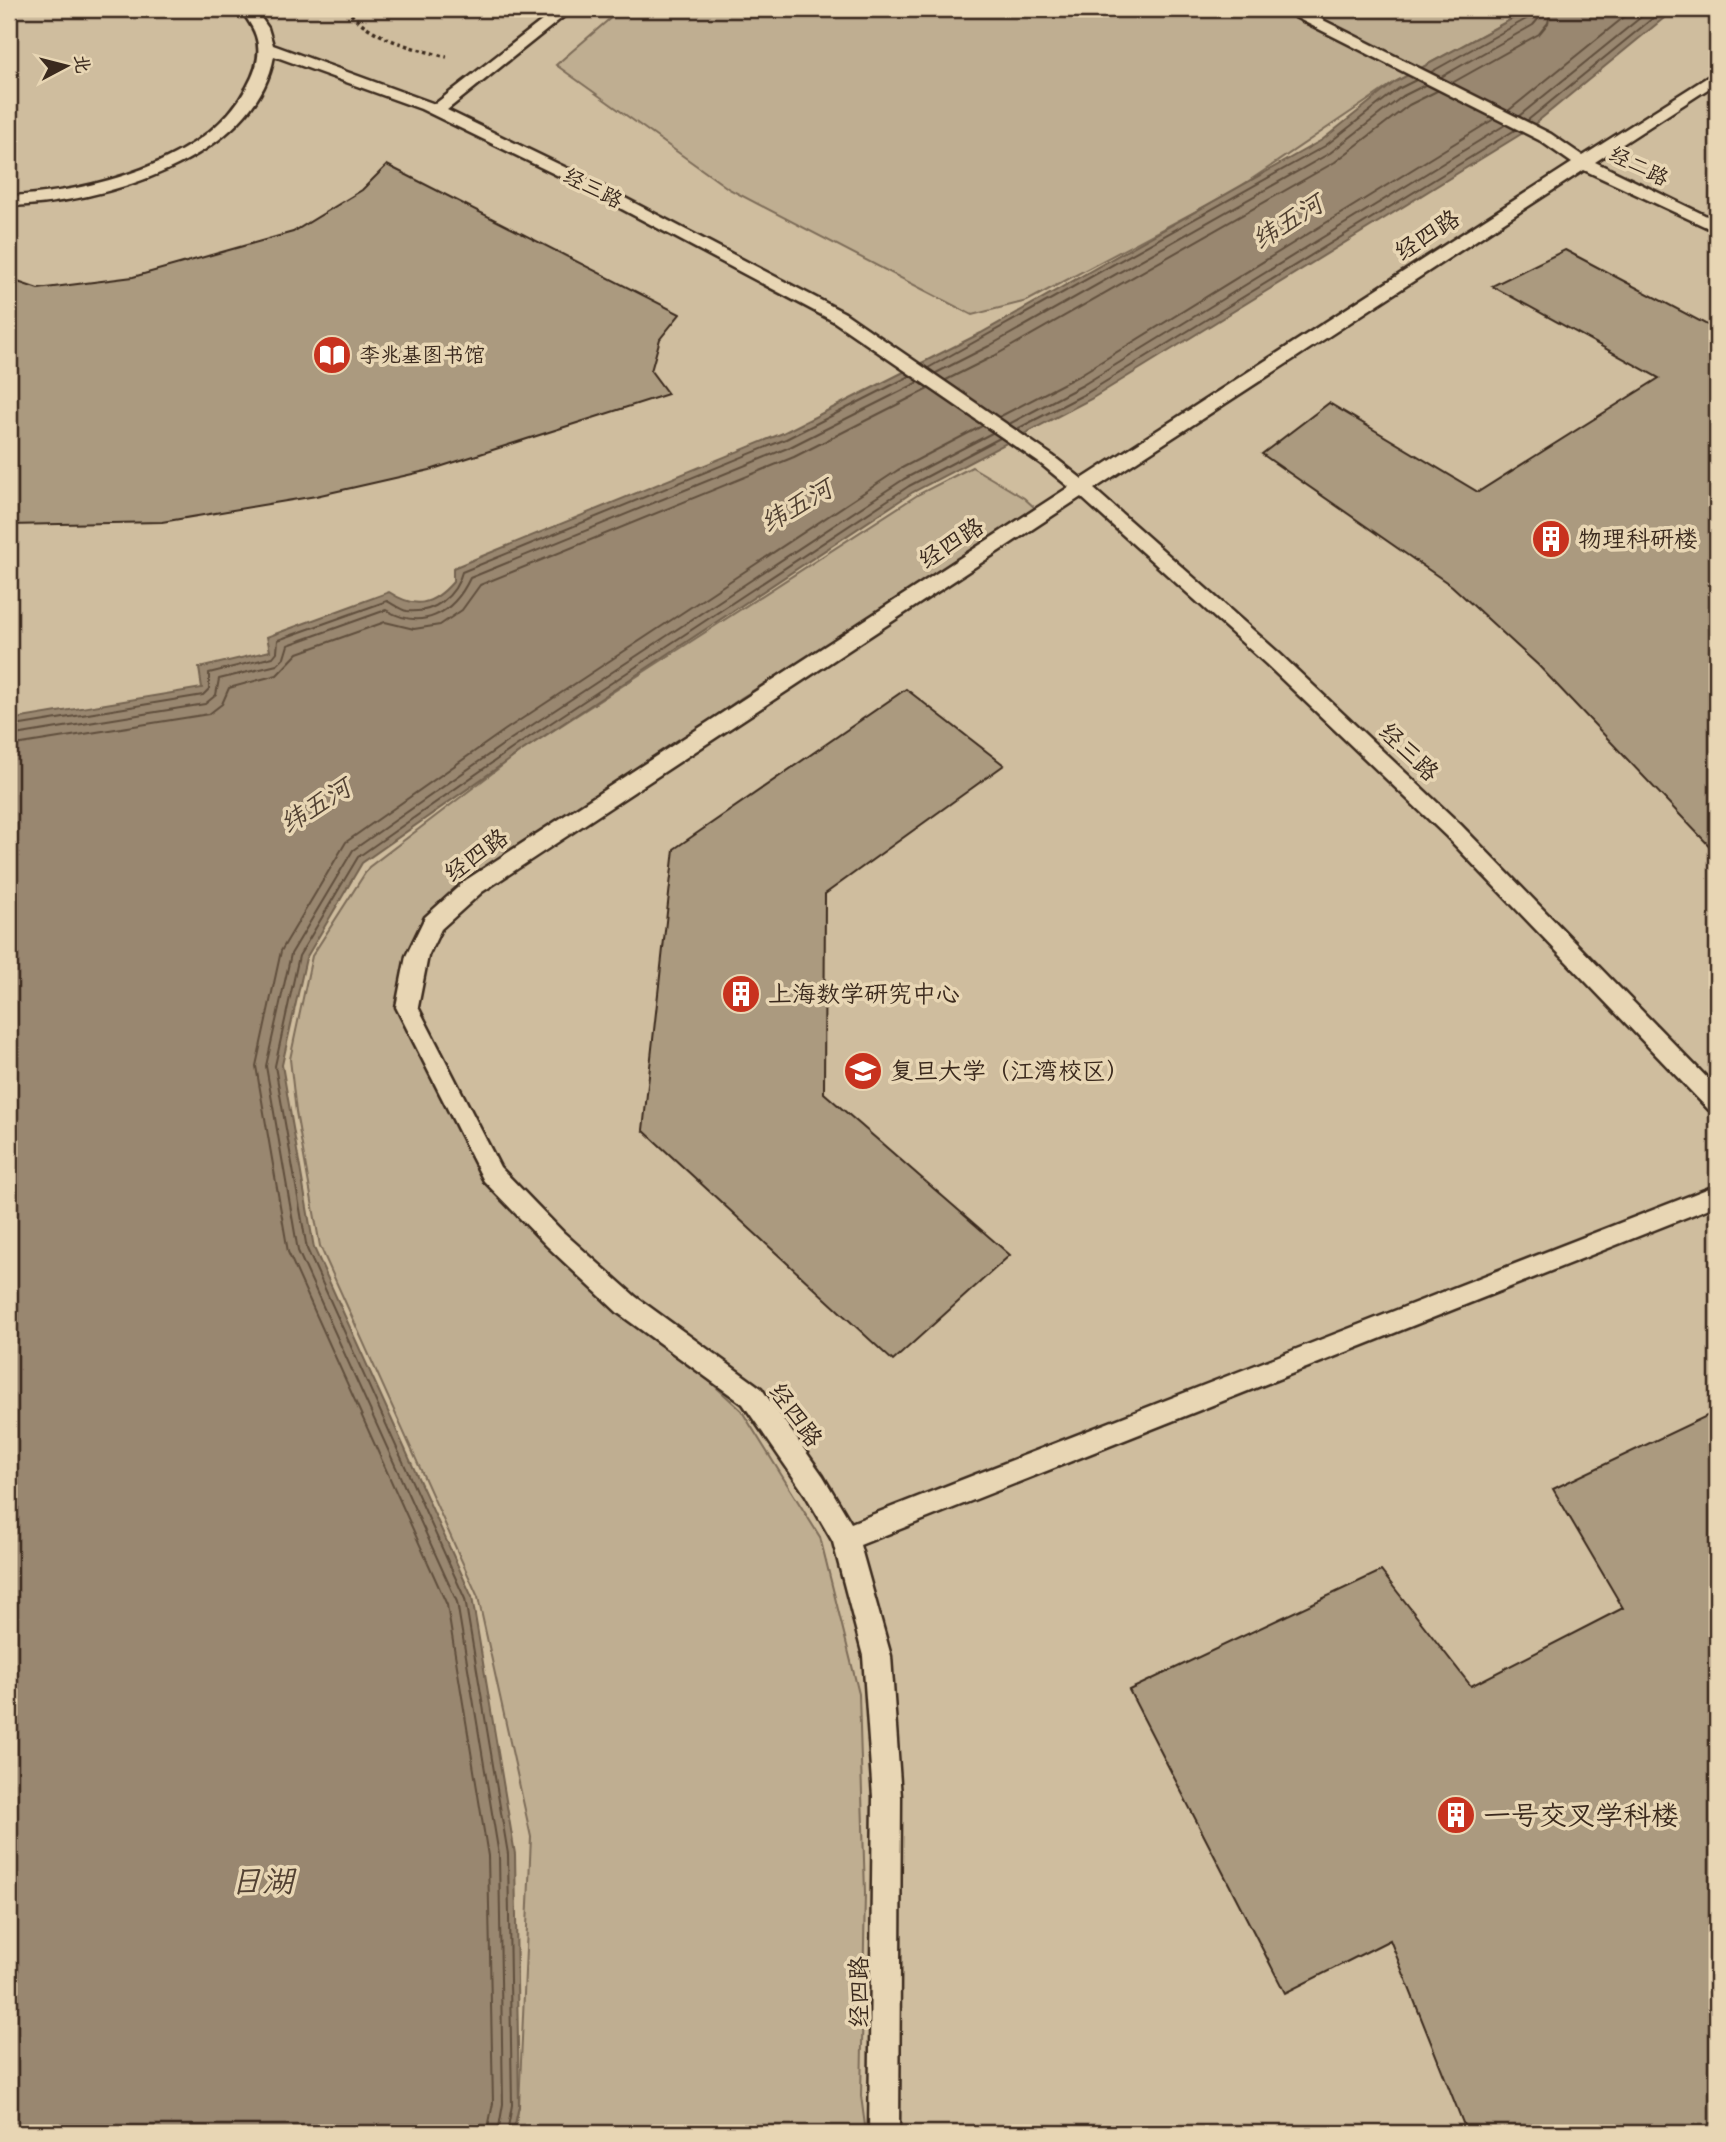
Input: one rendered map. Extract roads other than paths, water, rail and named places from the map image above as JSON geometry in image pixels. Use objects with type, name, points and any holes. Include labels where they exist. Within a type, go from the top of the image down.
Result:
[{"type":"lane","points":[[9,201],[83,193],[142,175],[202,145],[242,111],[265,69],[267,48],[259,22],[248,9]]},
{"type":"lane","points":[[436,111],[566,9]]},
{"type":"lane","name":"经二路","points":[[1290,9],[1545,137],[1585,164],[1717,227]]},
{"type":"lane","name":"经三路","points":[[267,48],[436,111],[573,177],[839,317],[1047,460],[1273,659],[1454,831],[1717,1102]]},
{"type":"lane","name":"经四路","points":[[884,2133],[887,1797],[877,1656],[845,1538],[814,1485],[752,1396],[627,1305],[555,1239],[492,1174],[407,1007],[417,956],[433,923],[474,886],[760,697],[1717,76]]},
{"type":"lane","points":[[845,1538],[1717,1195]]},
{"type":"water","name":"日湖","points":[[1530,9],[1675,9],[1526,131],[1091,399],[913,492],[520,752],[362,863],[306,958],[282,1065],[314,1248],[472,1597],[515,1854],[519,2106],[513,2133],[9,2133],[9,720],[202,688],[199,668],[270,651],[267,637],[389,592],[415,603],[430,600],[453,582],[453,568],[783,433],[981,333],[1322,140],[1395,82]]},
{"type":"place","name":"李兆基图书馆","points":[[332,355]]},
{"type":"place","name":"物理科研楼","points":[[1551,539]]},
{"type":"place","name":"上海数学研究中心","points":[[741,994]]},
{"type":"place","name":"复旦大学（江湾校区）","points":[[863,1071]]},
{"type":"place","name":"一号交叉学科楼","points":[[1456,1815]]},
{"type":"water label","name":"纬五河","points":[[1287,221]]},
{"type":"water label","name":"纬五河","points":[[796,505]]},
{"type":"water label","name":"纬五河","points":[[315,805]]}]
